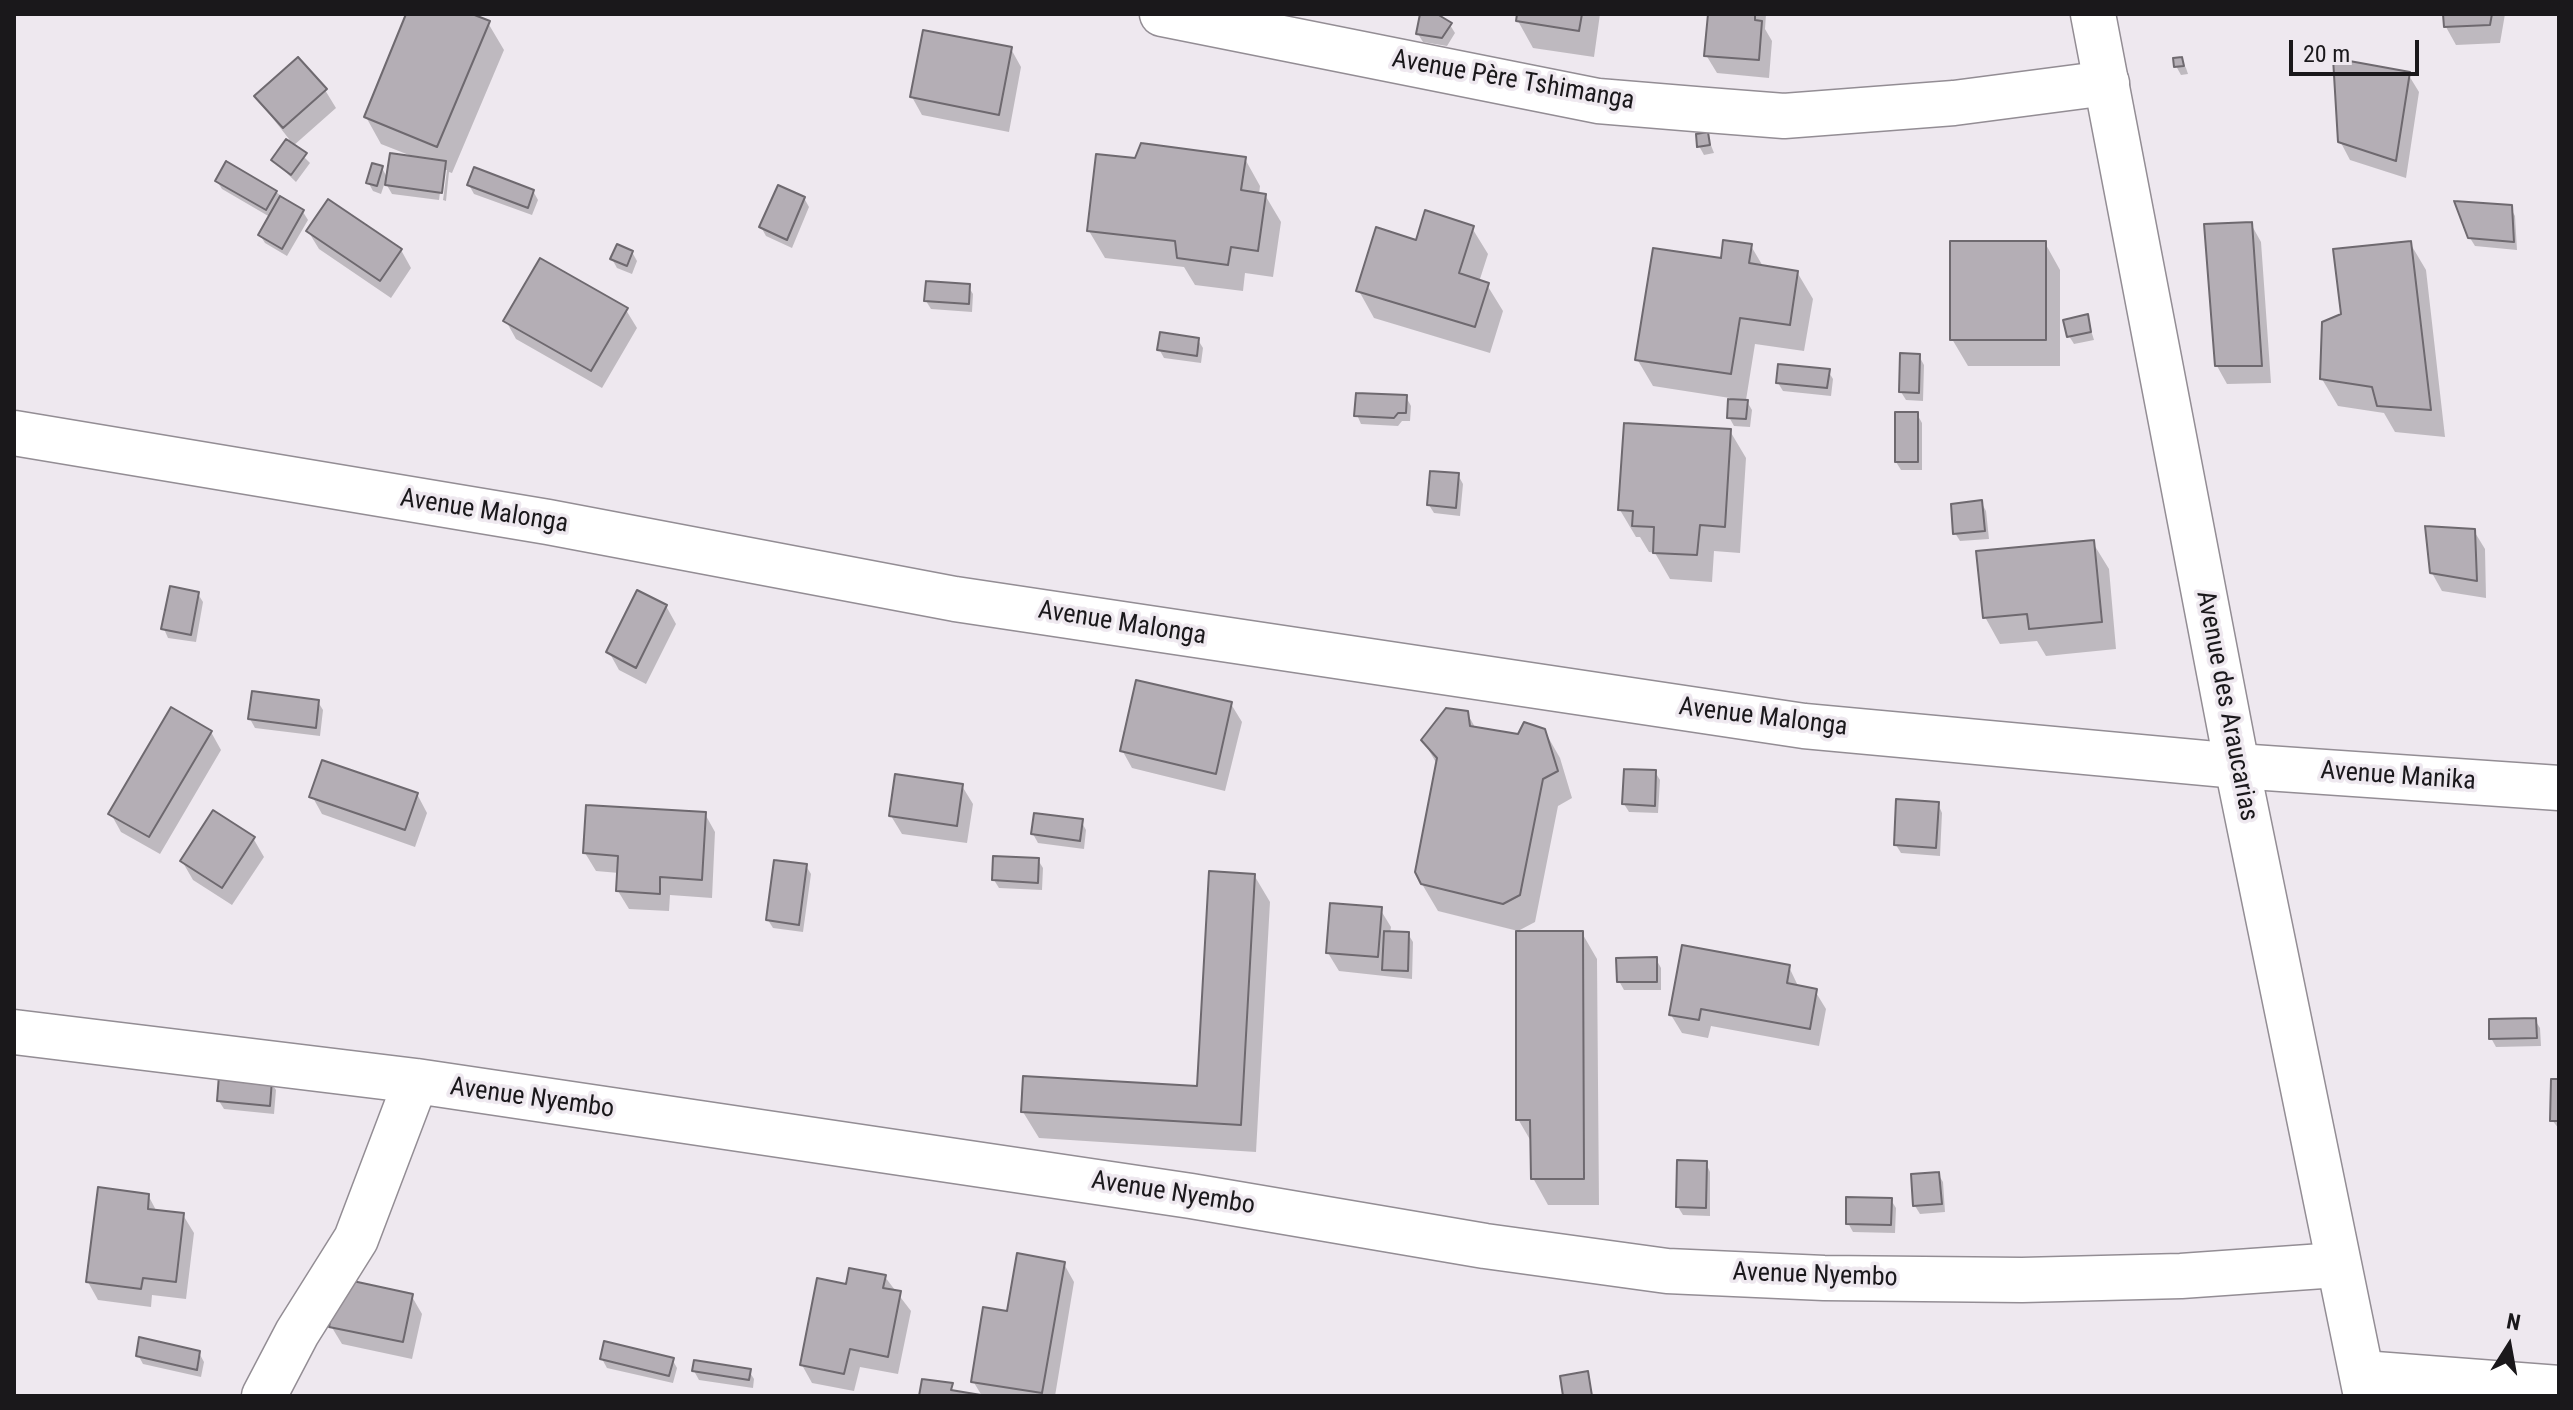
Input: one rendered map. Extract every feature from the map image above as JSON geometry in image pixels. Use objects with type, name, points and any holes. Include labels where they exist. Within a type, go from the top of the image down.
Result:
[{"type":"street","name":"Avenue Père Tshimanga","points":[[1162,14],[1598,101],[1784,116],[1954,103],[2107,83]]},
{"type":"street","name":"Avenue des Araucarias","points":[[2093,14],[2237,766],[2337,1265],[2364,1384]]},
{"type":"street","name":"Avenue Malonga","points":[[14,433],[548,522],[955,599],[1423,670],[1804,726],[2237,766]]},
{"type":"street","name":"Avenue Manika","points":[[2237,766],[2559,788]]},
{"type":"street","name":"Avenue Nyembo","points":[[14,1032],[416,1081],[1191,1196],[1485,1246],[1667,1271],[1824,1278],[2022,1280],[2181,1276],[2337,1265]]},
{"type":"street","points":[[264,1396],[297,1333],[356,1239],[416,1081]]},
{"type":"street","points":[[2364,1384],[2559,1388]]},
{"type":"building","points":[[406,14],[472,14],[490,21],[437,147],[364,117]]},
{"type":"building","points":[[1420,14],[1437,14],[1452,23],[1442,38],[1416,34]]},
{"type":"building","points":[[1517,14],[1582,14],[1579,31],[1516,21]]},
{"type":"building","points":[[1708,14],[1755,14],[1755,20],[1762,21],[1759,60],[1704,56]]},
{"type":"building","points":[[2443,14],[2492,14],[2490,25],[2444,27]]},
{"type":"building","points":[[923,30],[1012,47],[999,115],[910,97]]},
{"type":"building","points":[[298,57],[327,89],[283,128],[254,96]]},
{"type":"building","points":[[2182,57],[2184,66],[2174,67],[2173,58]]},
{"type":"building","points":[[2333,58],[2410,72],[2396,161],[2338,142]]},
{"type":"building","points":[[1708,132],[1710,145],[1697,147],[1696,134]]},
{"type":"building","points":[[286,139],[307,153],[291,175],[271,160]]},
{"type":"building","points":[[1141,143],[1246,157],[1241,190],[1266,194],[1258,251],[1231,247],[1228,265],[1177,258],[1175,241],[1087,231],[1096,154],[1135,158]]},
{"type":"building","points":[[390,153],[446,161],[442,193],[385,185]]},
{"type":"building","points":[[226,161],[277,191],[266,210],[215,181]]},
{"type":"building","points":[[372,163],[383,166],[377,186],[366,183]]},
{"type":"building","points":[[474,167],[534,190],[528,208],[467,185]]},
{"type":"building","points":[[778,185],[805,197],[787,240],[759,227]]},
{"type":"building","points":[[280,196],[304,210],[282,249],[258,235]]},
{"type":"building","points":[[328,199],[402,249],[380,281],[306,231]]},
{"type":"building","points":[[2454,201],[2512,205],[2514,242],[2468,238]]},
{"type":"building","points":[[1425,210],[1474,226],[1459,273],[1489,283],[1475,327],[1356,291],[1376,227],[1416,240]]},
{"type":"building","points":[[2252,222],[2262,366],[2215,366],[2204,224]]},
{"type":"building","points":[[1723,240],[1752,244],[1749,263],[1798,271],[1790,325],[1740,318],[1731,374],[1635,360],[1653,248],[1721,258]]},
{"type":"building","points":[[1950,241],[2046,241],[2046,340],[1950,340]]},
{"type":"building","points":[[2411,241],[2431,410],[2377,406],[2372,387],[2320,379],[2322,322],[2341,314],[2333,249]]},
{"type":"building","points":[[617,244],[633,251],[627,266],[610,259]]},
{"type":"building","points":[[540,258],[628,308],[591,371],[503,321]]},
{"type":"building","points":[[926,281],[970,284],[969,304],[924,301]]},
{"type":"building","points":[[2088,314],[2091,332],[2067,337],[2063,320]]},
{"type":"building","points":[[1160,332],[1199,338],[1197,356],[1157,350]]},
{"type":"building","points":[[1900,353],[1920,354],[1919,393],[1899,392]]},
{"type":"building","points":[[1778,364],[1830,369],[1827,388],[1776,383]]},
{"type":"building","points":[[1356,393],[1407,395],[1406,413],[1398,413],[1394,418],[1354,416]]},
{"type":"building","points":[[1728,399],[1748,400],[1746,419],[1727,418]]},
{"type":"building","points":[[1895,412],[1918,412],[1918,462],[1895,462]]},
{"type":"building","points":[[1624,423],[1731,429],[1725,527],[1700,525],[1697,555],[1653,553],[1654,527],[1632,526],[1633,511],[1618,510]]},
{"type":"building","points":[[1430,471],[1459,473],[1456,508],[1427,505]]},
{"type":"building","points":[[1982,500],[1985,531],[1953,534],[1951,504]]},
{"type":"building","points":[[2425,526],[2475,529],[2477,581],[2430,573]]},
{"type":"building","points":[[2094,540],[2102,622],[2029,629],[2027,614],[1983,618],[1976,551]]},
{"type":"building","points":[[170,586],[199,592],[191,635],[161,629]]},
{"type":"building","points":[[637,590],[667,605],[636,668],[606,652]]},
{"type":"building","points":[[1136,680],[1232,702],[1216,774],[1120,751]]},
{"type":"building","points":[[252,691],[319,700],[316,728],[248,719]]},
{"type":"building","points":[[171,707],[212,731],[149,837],[108,814]]},
{"type":"building","points":[[1446,708],[1468,711],[1470,726],[1518,734],[1524,722],[1545,729],[1558,771],[1543,779],[1520,895],[1503,904],[1421,884],[1415,872],[1437,758],[1421,740]]},
{"type":"building","points":[[322,760],[418,793],[405,830],[309,797]]},
{"type":"building","points":[[1624,769],[1656,770],[1655,806],[1622,804]]},
{"type":"building","points":[[895,774],[963,784],[957,826],[889,816]]},
{"type":"building","points":[[1896,799],[1939,802],[1936,848],[1894,845]]},
{"type":"building","points":[[586,805],[706,812],[702,880],[660,877],[660,894],[616,891],[618,856],[583,853]]},
{"type":"building","points":[[213,810],[255,837],[222,888],[180,861]]},
{"type":"building","points":[[1034,813],[1083,819],[1080,841],[1031,834]]},
{"type":"building","points":[[993,856],[1039,858],[1038,883],[992,880]]},
{"type":"building","points":[[774,860],[807,864],[799,925],[766,920]]},
{"type":"building","points":[[1209,871],[1255,874],[1241,1125],[1021,1112],[1023,1076],[1197,1086]]},
{"type":"building","points":[[1330,903],[1382,907],[1378,957],[1326,953]]},
{"type":"building","points":[[1384,931],[1409,932],[1408,971],[1382,970]]},
{"type":"building","points":[[1516,931],[1583,931],[1584,1179],[1531,1179],[1530,1120],[1516,1120]]},
{"type":"building","points":[[1682,945],[1790,965],[1787,983],[1817,989],[1810,1029],[1701,1009],[1699,1020],[1669,1015]]},
{"type":"building","points":[[1657,957],[1657,982],[1617,982],[1616,958]]},
{"type":"building","points":[[2536,1018],[2537,1038],[2489,1039],[2489,1019]]},
{"type":"building","points":[[219,1075],[272,1080],[270,1106],[217,1101]]},
{"type":"building","points":[[2551,1079],[2559,1079],[2559,1121],[2550,1121]]},
{"type":"building","points":[[1677,1160],[1707,1161],[1706,1208],[1676,1207]]},
{"type":"building","points":[[1939,1172],[1942,1204],[1913,1206],[1911,1174]]},
{"type":"building","points":[[98,1187],[149,1194],[148,1209],[184,1213],[176,1282],[143,1278],[141,1289],[86,1282]]},
{"type":"building","points":[[1846,1197],[1892,1198],[1891,1225],[1846,1224]]},
{"type":"building","points":[[1017,1253],[1065,1262],[1042,1393],[971,1382],[983,1307],[1007,1311]]},
{"type":"building","points":[[849,1268],[886,1275],[883,1288],[901,1291],[888,1357],[850,1349],[844,1374],[800,1365],[817,1278],[846,1284]]},
{"type":"building","points":[[339,1278],[413,1294],[403,1342],[329,1327]]},
{"type":"building","points":[[139,1337],[200,1351],[197,1370],[136,1356]]},
{"type":"building","points":[[604,1341],[674,1358],[669,1376],[600,1359]]},
{"type":"building","points":[[694,1360],[751,1369],[749,1380],[692,1371]]},
{"type":"building","points":[[1588,1371],[1592,1396],[1563,1396],[1560,1376]]},
{"type":"building","points":[[922,1379],[953,1383],[951,1390],[987,1396],[919,1396]]}]
